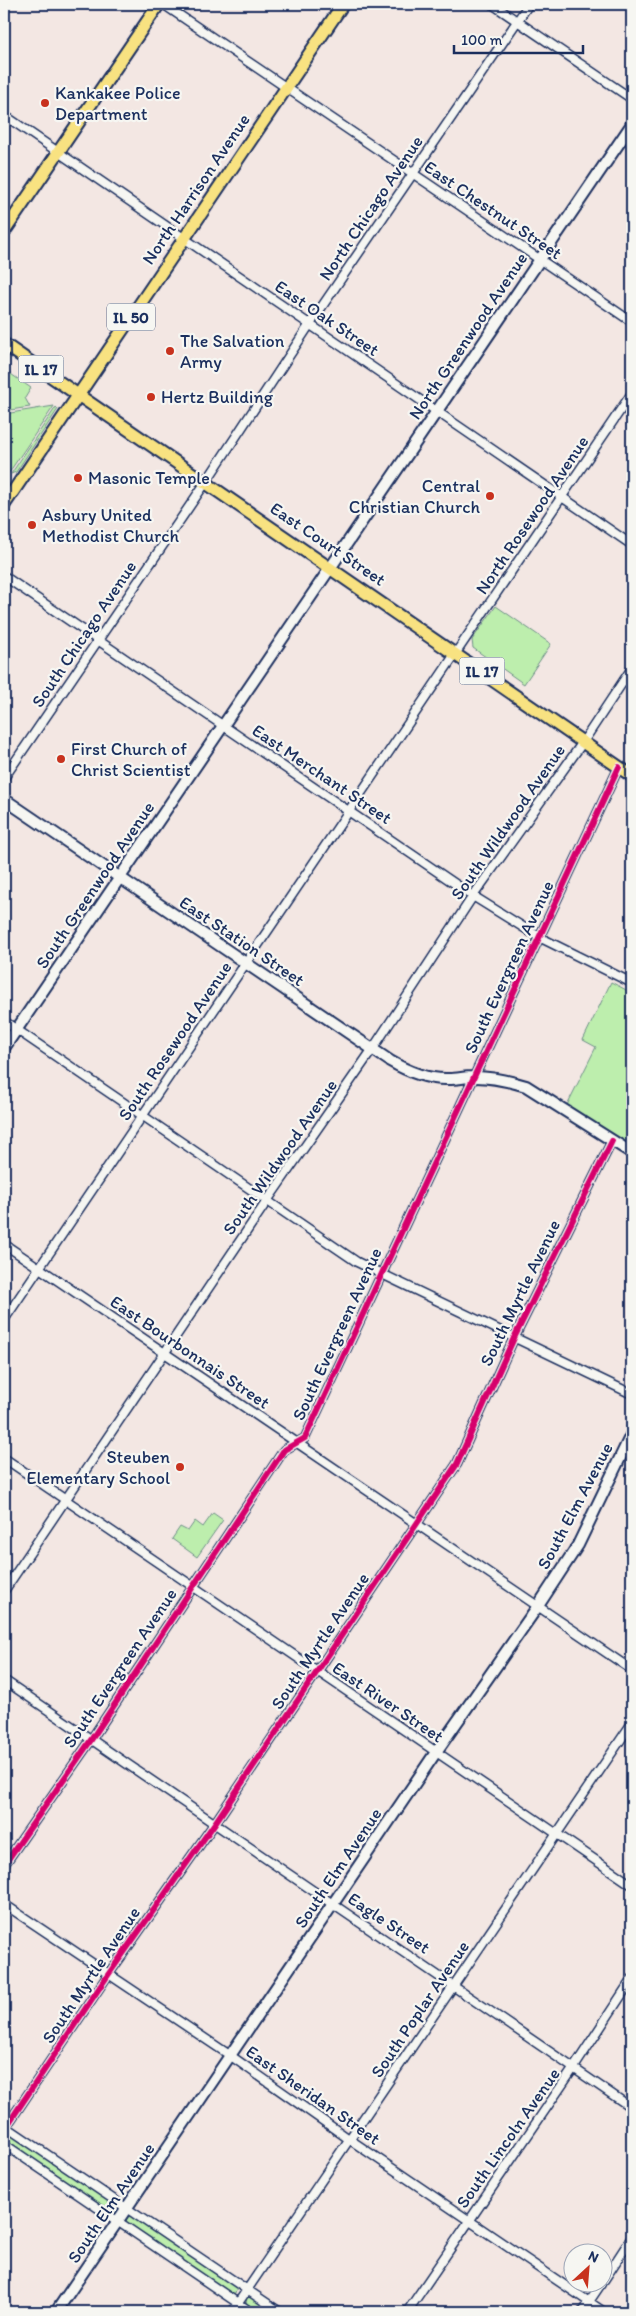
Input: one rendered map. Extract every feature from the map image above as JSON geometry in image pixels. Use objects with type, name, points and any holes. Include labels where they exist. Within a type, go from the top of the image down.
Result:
[{"type":"main road","points":[[4,232],[159,4]]},
{"type":"main road","name":"North Harrison Avenue","points":[[79,395],[285,87],[343,4]]},
{"type":"main road","name":"East Court Street","points":[[4,344],[331,567],[632,776]]},
{"type":"main road","name":"IL 50","points":[[4,505],[79,395]]},
{"type":"street","name":"East Chestnut Street","points":[[163,4],[632,322]]},
{"type":"street","points":[[492,4],[632,99]]},
{"type":"street","name":"North Chicago Avenue","points":[[206,482],[310,324],[530,4]]},
{"type":"street","name":"East Oak Street","points":[[4,115],[632,545]]},
{"type":"street","name":"North Greenwood Avenue","points":[[331,567],[632,124]]},
{"type":"street","name":"North Rosewood Avenue","points":[[456,654],[632,393]]},
{"type":"street","name":"South Chicago Avenue","points":[[4,778],[206,482]]},
{"type":"street","name":"South Greenwood Avenue","points":[[4,1048],[331,567]]},
{"type":"street","name":"East Merchant Street","points":[[4,576],[473,896],[540,937],[632,983]]},
{"type":"street","name":"South Rosewood Avenue","points":[[4,1320],[456,654]]},
{"type":"street","name":"South Wildwood Avenue","points":[[4,1592],[267,1201],[372,1050],[473,896],[583,742],[632,668]]},
{"type":"street","name":"South Evergreen Avenue","points":[[4,1865],[91,1740],[284,1450],[298,1444],[305,1438],[619,767]]},
{"type":"street","name":"East Station Street","points":[[4,799],[372,1050],[404,1069],[448,1080],[474,1076],[510,1081],[526,1086],[632,1154]]},
{"type":"street","points":[[4,1021],[357,1262],[632,1394]]},
{"type":"street","name":"South Myrtle Avenue","points":[[5,2125],[215,1823],[457,1464],[514,1338],[612,1141]]},
{"type":"street","name":"East Bourbonnais Street","points":[[4,1244],[632,1670]]},
{"type":"street","name":"South Elm Avenue","points":[[56,2312],[578,1545],[632,1433]]},
{"type":"street","name":"East River Street","points":[[4,1458],[632,1885]]},
{"type":"street","name":"Eagle Street","points":[[4,1680],[632,2108]]},
{"type":"street","name":"South Poplar Avenue","points":[[232,2312],[454,1986],[555,1833],[632,1723]]},
{"type":"street","name":"East Sheridan Street","points":[[4,1904],[231,2056],[349,2139],[604,2312]]},
{"type":"street","name":"South Lincoln Avenue","points":[[407,2312],[574,2069],[632,1979]]},
{"type":"street","points":[[5,2125],[280,2312]]},
{"type":"street","points":[[4,2144],[252,2312]]},
{"type":"street","points":[[614,2265],[632,2237]]},
{"type":"street","points":[[582,2312],[594,2294]]},
{"type":"green space","points":[[5,370],[31,388],[25,398],[30,407],[4,411]]},
{"type":"green space","points":[[54,406],[8,474],[4,473],[4,414]]},
{"type":"green space","points":[[56,407],[58,409],[16,472],[11,474]]},
{"type":"green space","points":[[496,606],[551,644],[524,684],[473,648],[472,640]]},
{"type":"green space","points":[[611,982],[632,993],[632,1147],[566,1107],[596,1047],[583,1040]]},
{"type":"green space","points":[[213,1513],[223,1520],[197,1557],[172,1539],[180,1527],[188,1531],[195,1521],[203,1527]]},
{"type":"green space","points":[[8,2134],[11,2134],[117,2206],[115,2213],[112,2213],[6,2141]]},
{"type":"green space","points":[[127,2216],[131,2216],[237,2288],[235,2294],[232,2295],[126,2222]]},
{"type":"green space","points":[[247,2297],[251,2297],[273,2312],[258,2312],[246,2304]]},
{"type":"cycle path","points":[[4,1865],[91,1740],[284,1450],[305,1438],[619,767]]},
{"type":"cycle path","points":[[4,2130],[108,1975],[215,1823],[457,1464],[514,1338],[612,1141]]},
{"type":"place","name":"Kankakee Police Department","points":[[45,103]]},
{"type":"place","name":"The Salvation Army","points":[[170,351]]},
{"type":"place","name":"Hertz Building","points":[[151,397]]},
{"type":"place","name":"Masonic Temple","points":[[78,478]]},
{"type":"place","name":"Central Christian Church","points":[[490,496]]},
{"type":"place","name":"Asbury United Methodist Church","points":[[32,525]]},
{"type":"place","name":"First Church of Christ Scientist","points":[[61,759]]},
{"type":"place","name":"Steuben Elementary School","points":[[180,1467]]}]
